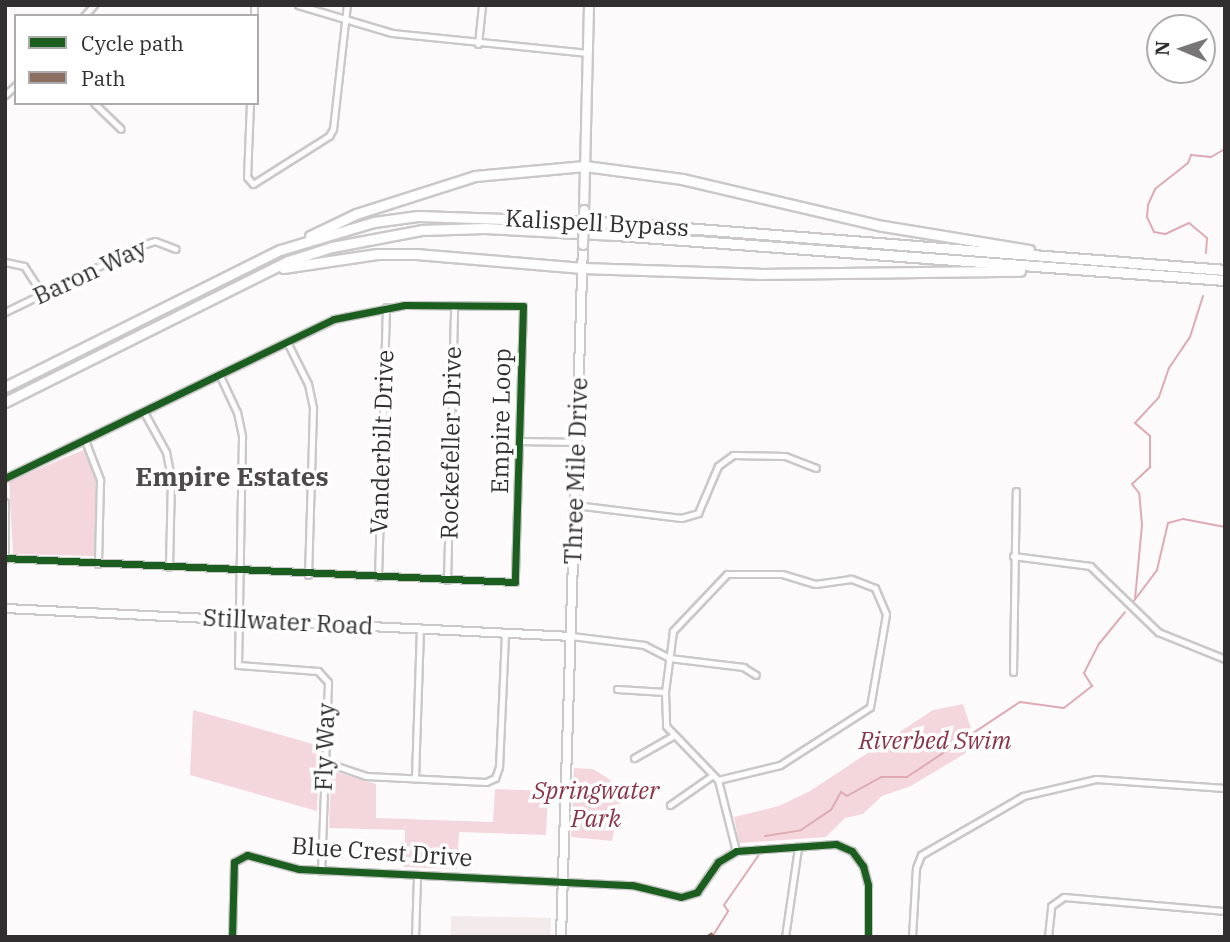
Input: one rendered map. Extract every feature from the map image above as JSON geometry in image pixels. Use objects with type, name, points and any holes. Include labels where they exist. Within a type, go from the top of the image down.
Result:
[{"type":"highway","points":[[300,243],[356,214],[475,176],[585,166],[682,178],[883,226],[1080,258]]},
{"type":"highway","name":"Kalispell Bypass","points":[[5,387],[300,243],[374,222],[449,215],[620,223],[1225,270]]},
{"type":"highway","name":"Kalispell Bypass","points":[[5,402],[268,271],[307,254],[374,238],[485,228],[1225,280]]},
{"type":"highway","points":[[268,271],[390,254],[582,268],[759,274],[986,274],[1048,268]]},
{"type":"main road","name":"Three Mile Drive","points":[[561,937],[578,442],[589,5]]},
{"type":"street","points":[[298,5],[391,33],[478,44],[588,53]]},
{"type":"street","points":[[250,105],[247,177],[253,184],[329,136],[336,114],[347,5]]},
{"type":"street","points":[[478,44],[482,5]]},
{"type":"street","points":[[96,105],[121,130]]},
{"type":"street","name":"Baron Way","points":[[5,312],[145,244],[155,241],[176,249]]},
{"type":"street","points":[[5,262],[24,266],[43,295]]},
{"type":"street","name":"Rockefeller Drive","points":[[447,580],[454,305]]},
{"type":"street","name":"Empire Loop","points":[[5,478],[86,443],[334,319],[386,307],[523,306],[515,582],[308,575],[5,558]]},
{"type":"street","name":"Vanderbilt Drive","points":[[378,577],[386,307]]},
{"type":"street","points":[[287,342],[308,384],[313,408],[308,575]]},
{"type":"street","points":[[220,376],[237,412],[242,436],[236,620]]},
{"type":"street","points":[[145,414],[166,452],[171,478],[169,567]]},
{"type":"street","name":"Empire Loop","points":[[520,441],[578,442]]},
{"type":"street","points":[[86,443],[100,480],[98,564]]},
{"type":"street","points":[[575,505],[681,519],[698,513],[718,466],[733,455],[785,456],[816,468]]},
{"type":"street","points":[[1013,672],[1016,491]]},
{"type":"street","points":[[5,502],[5,558]]},
{"type":"street","points":[[1013,556],[1090,566],[1158,632],[1225,659]]},
{"type":"street","points":[[670,805],[716,777],[780,765],[870,707],[876,696],[886,614],[883,601],[875,588],[851,579],[815,584],[782,574],[727,574],[716,581],[701,606],[681,618],[673,631],[668,657],[664,714],[671,737],[716,777],[736,851],[836,844],[852,851],[863,866],[869,885],[868,937]]},
{"type":"street","name":"Stillwater Road","points":[[5,608],[505,635],[571,636]]},
{"type":"street","name":"Fly Way","points":[[236,620],[238,665],[324,674],[325,762],[321,871]]},
{"type":"street","points":[[415,778],[420,629]]},
{"type":"street","points":[[325,762],[366,776],[486,782],[495,778],[499,767],[505,635]]},
{"type":"street","points":[[571,636],[644,645],[668,657],[743,667],[756,675]]},
{"type":"street","points":[[617,689],[665,692]]},
{"type":"street","points":[[634,758],[671,737]]},
{"type":"street","points":[[912,937],[916,868],[921,855],[1023,796],[1097,779],[1225,788]]},
{"type":"street","points":[[785,937],[798,848]]},
{"type":"street","name":"Blue Crest Drive","points":[[232,937],[234,862],[239,856],[321,871],[632,885],[681,897],[697,892],[718,862],[736,851]]},
{"type":"street","name":"Blue Crest Drive","points":[[415,937],[417,877]]},
{"type":"street","points":[[1048,937],[1051,906],[1064,897],[1225,911]]},
{"type":"shaded area","points":[[451,916],[551,918],[551,937],[451,937]]},
{"type":"green space","points":[[86,449],[96,472],[95,556],[13,554],[9,481]]},
{"type":"green space","name":"Riverbed Swim","points":[[963,704],[974,738],[966,753],[911,786],[882,796],[863,814],[845,818],[826,837],[739,843],[734,817],[779,806],[810,791],[933,710]]},
{"type":"green space","points":[[193,710],[320,746],[317,811],[190,775]]},
{"type":"green space","name":"Springwater Park","points":[[574,768],[593,769],[609,779],[622,796],[612,841],[571,837]]},
{"type":"green space","points":[[335,772],[376,784],[376,818],[493,822],[495,789],[548,791],[546,835],[459,832],[457,869],[404,867],[405,830],[329,828],[331,774]]},
{"type":"waterway","points":[[1206,253],[1207,238],[1189,223],[1165,234],[1154,232],[1147,217],[1148,205],[1155,189],[1188,163],[1191,155],[1211,157],[1225,149]]},
{"type":"waterway","points":[[1135,599],[1142,525],[1139,493],[1132,484],[1150,467],[1150,436],[1135,423],[1159,397],[1169,368],[1190,337],[1203,296]]},
{"type":"waterway","points":[[1133,602],[1157,570],[1168,523],[1183,519],[1225,527]]},
{"type":"waterway","points":[[765,836],[801,830],[831,810],[841,792],[847,796],[881,777],[907,777],[1020,702],[1064,708],[1092,686],[1084,673],[1099,644],[1125,612]]},
{"type":"waterway","points":[[712,937],[728,911],[724,905],[758,856]]},
{"type":"marked path","points":[[708,937],[713,934]]},
{"type":"cycle path","points":[[5,478],[334,319],[405,305],[523,306],[515,582],[5,558]]},
{"type":"cycle path","points":[[232,937],[234,862],[247,855],[299,869],[632,885],[681,897],[697,892],[718,862],[736,851],[836,844],[852,851],[863,866],[868,885],[868,937]]},
{"type":"district","name":"Empire Estates","points":[[232,477]]}]
